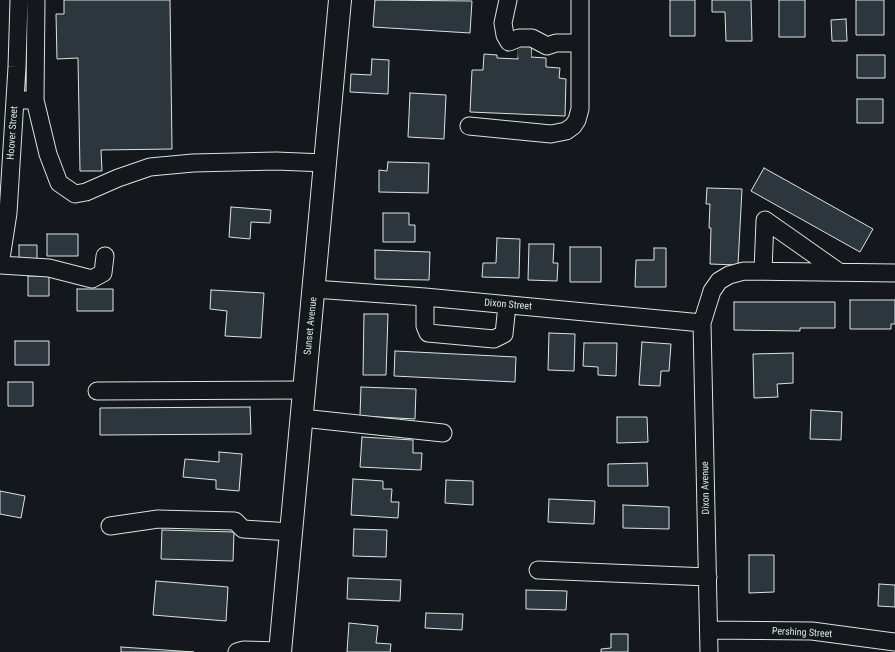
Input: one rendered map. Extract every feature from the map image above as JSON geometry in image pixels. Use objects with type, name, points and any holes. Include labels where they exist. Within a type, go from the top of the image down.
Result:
[{"type":"main road","name":"Sunset Avenue","points":[[280,652],[340,0]]},
{"type":"street","name":"Hoover Street","points":[[0,265],[8,213],[19,0]]},
{"type":"street","points":[[36,0],[36,100],[48,154],[59,183],[75,194],[86,192],[118,178],[150,167],[208,163],[276,161],[325,163]]},
{"type":"street","points":[[508,0],[503,23],[505,35],[526,46],[556,43],[580,43]]},
{"type":"street","points":[[469,126],[551,134],[566,131],[573,126],[577,120],[580,109],[580,0]]},
{"type":"street","points":[[15,100],[36,100]]},
{"type":"street","points":[[763,271],[765,220],[839,272]]},
{"type":"street","points":[[0,265],[49,268],[92,279],[103,273],[105,256]]},
{"type":"street","name":"Dixon Avenue","points":[[709,652],[702,323],[712,291],[719,281],[729,275],[744,271],[895,273]]},
{"type":"street","name":"Dixon Street","points":[[314,289],[425,297],[702,323]]},
{"type":"street","points":[[425,297],[425,326],[428,333],[457,336],[494,339],[504,334],[507,305]]},
{"type":"street","points":[[97,391],[304,390]]},
{"type":"street","points":[[302,418],[443,433]]},
{"type":"street","points":[[110,526],[158,519],[235,520],[243,529],[291,532]]},
{"type":"street","points":[[538,570],[708,577]]},
{"type":"street","name":"Pershing Street","points":[[709,630],[812,631],[895,642]]},
{"type":"street","points":[[237,652],[244,650],[280,652]]},
{"type":"building","points":[[64,0],[170,0],[172,149],[101,150],[102,171],[80,171],[78,58],[57,59],[56,14],[64,14]]},
{"type":"building","points":[[375,0],[472,1],[470,33],[373,27]]},
{"type":"building","points":[[670,0],[695,0],[695,36],[670,36]]},
{"type":"building","points":[[712,0],[751,0],[752,41],[726,41],[725,12],[712,12]]},
{"type":"building","points":[[779,0],[805,0],[805,37],[779,37]]},
{"type":"building","points":[[856,0],[884,0],[884,35],[856,35]]},
{"type":"building","points":[[846,19],[847,41],[832,41],[831,20]]},
{"type":"building","points":[[519,35],[532,36],[531,57],[546,58],[546,67],[560,68],[559,78],[566,79],[565,116],[470,112],[472,70],[483,70],[484,54],[497,55],[497,58],[518,59]]},
{"type":"building","points":[[857,55],[885,55],[885,78],[857,78]]},
{"type":"building","points":[[372,59],[389,60],[388,94],[350,92],[351,74],[371,75]]},
{"type":"building","points":[[410,93],[446,95],[444,139],[408,137]]},
{"type":"building","points":[[857,99],[883,99],[883,123],[857,123]]},
{"type":"building","points":[[388,162],[429,163],[428,193],[379,192],[379,170],[387,171]]},
{"type":"building","points":[[764,168],[873,229],[860,252],[751,191]]},
{"type":"building","points":[[707,188],[742,189],[738,265],[710,264],[711,228],[709,228],[710,204],[706,204]]},
{"type":"building","points":[[231,207],[271,210],[270,223],[251,222],[250,239],[229,237]]},
{"type":"building","points":[[383,213],[409,213],[409,225],[415,225],[415,242],[383,242]]},
{"type":"building","points":[[47,234],[78,234],[78,256],[47,256]]},
{"type":"building","points":[[497,238],[520,239],[519,278],[482,277],[483,263],[496,263]]},
{"type":"building","points":[[529,244],[554,244],[553,263],[558,263],[557,281],[528,280]]},
{"type":"building","points":[[19,245],[37,245],[37,260],[19,260]]},
{"type":"building","points":[[570,247],[601,247],[601,282],[570,282]]},
{"type":"building","points":[[654,248],[666,248],[666,287],[635,287],[636,260],[654,260]]},
{"type":"building","points":[[375,250],[430,252],[429,280],[375,279]]},
{"type":"building","points":[[28,276],[49,276],[49,296],[28,296]]},
{"type":"building","points":[[77,289],[113,289],[113,311],[77,311]]},
{"type":"building","points":[[211,290],[264,293],[261,338],[225,336],[227,311],[210,309]]},
{"type":"building","points":[[850,300],[895,300],[895,324],[891,324],[891,329],[850,329]]},
{"type":"building","points":[[734,302],[835,302],[835,328],[800,328],[800,331],[734,330]]},
{"type":"building","points":[[364,314],[388,314],[386,375],[363,375]]},
{"type":"building","points":[[549,333],[575,334],[574,371],[548,370]]},
{"type":"building","points":[[15,341],[49,341],[49,365],[15,365]]},
{"type":"building","points":[[642,342],[671,344],[669,371],[661,371],[660,386],[639,385]]},
{"type":"building","points":[[584,343],[617,343],[616,376],[598,375],[598,367],[583,366]]},
{"type":"building","points":[[395,351],[516,357],[515,382],[394,376]]},
{"type":"building","points":[[793,353],[793,383],[777,384],[778,397],[754,398],[753,354]]},
{"type":"building","points":[[8,382],[33,382],[33,406],[8,406]]},
{"type":"building","points":[[361,387],[416,389],[415,419],[360,416]]},
{"type":"building","points":[[250,407],[251,434],[100,435],[100,408]]},
{"type":"building","points":[[811,410],[842,412],[841,440],[810,439]]},
{"type":"building","points":[[617,417],[647,417],[648,442],[617,443]]},
{"type":"building","points":[[362,437],[413,440],[413,453],[422,453],[421,470],[360,467]]},
{"type":"building","points":[[219,452],[242,454],[239,491],[216,489],[216,480],[183,477],[185,459],[219,462]]},
{"type":"building","points":[[647,463],[648,486],[608,486],[608,464]]},
{"type":"building","points":[[353,479],[383,481],[383,489],[392,489],[391,502],[399,502],[398,518],[351,515]]},
{"type":"building","points":[[446,480],[473,481],[473,505],[445,503]]},
{"type":"building","points":[[0,491],[25,496],[21,518],[0,514]]},
{"type":"building","points":[[549,499],[595,501],[594,524],[548,522]]},
{"type":"building","points":[[623,505],[669,507],[669,529],[623,528]]},
{"type":"building","points":[[354,529],[387,530],[386,557],[353,556]]},
{"type":"building","points":[[162,530],[234,532],[233,561],[161,559]]},
{"type":"building","points":[[749,555],[774,555],[774,592],[749,593]]},
{"type":"building","points":[[348,578],[401,580],[400,601],[347,599]]},
{"type":"building","points":[[156,581],[228,587],[226,621],[153,615]]},
{"type":"building","points":[[879,584],[895,585],[895,607],[878,606]]},
{"type":"building","points":[[526,590],[567,591],[566,610],[526,609]]},
{"type":"building","points":[[426,613],[463,614],[462,630],[425,628]]},
{"type":"building","points":[[349,623],[378,626],[376,643],[391,644],[390,652],[347,652]]},
{"type":"building","points":[[611,634],[628,634],[628,652],[601,652],[601,649],[611,648]]},
{"type":"building","points":[[121,647],[194,652],[121,652]]},
{"type":"tunnel","points":[[518,49],[531,49]]}]
